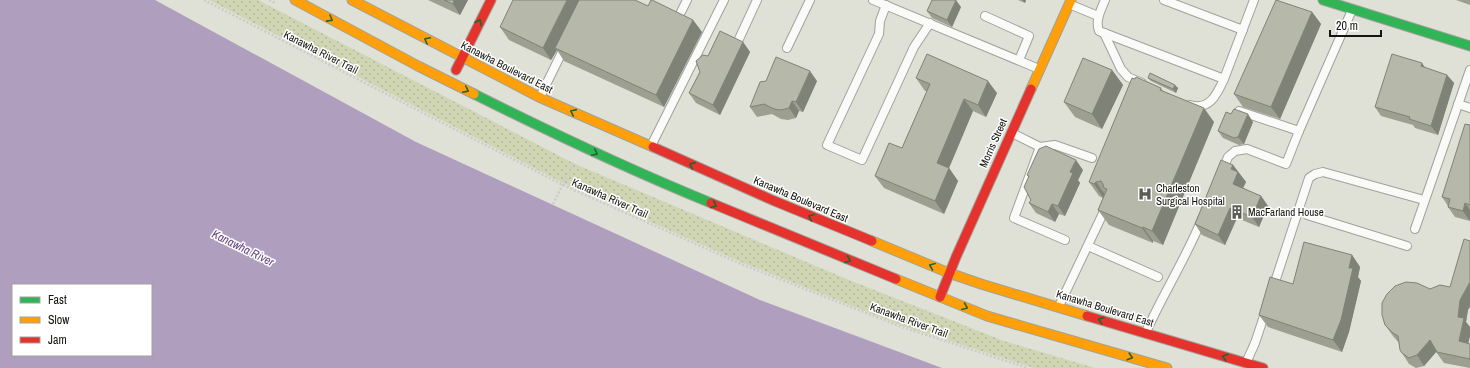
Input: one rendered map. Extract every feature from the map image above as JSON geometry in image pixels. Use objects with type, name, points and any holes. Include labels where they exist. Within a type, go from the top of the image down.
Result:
[{"type":"main road","points":[[295,0],[402,58],[539,127],[647,177],[987,316],[1167,368]]},
{"type":"main road","name":"Kanawha Boulevard East","points":[[352,0],[540,98],[772,200],[949,273],[981,284],[1263,368]]},
{"type":"main road","points":[[450,82],[491,0]]},
{"type":"main road","points":[[1323,0],[1470,46]]},
{"type":"main road","name":"Morris Street","points":[[940,297],[949,273],[1011,132],[1070,2]]},
{"type":"lane","points":[[681,12],[687,0]]},
{"type":"lane","points":[[650,147],[724,0]]},
{"type":"lane","points":[[739,39],[757,0]]},
{"type":"lane","points":[[787,48],[810,0]]},
{"type":"lane","points":[[874,0],[1040,69]]},
{"type":"lane","points":[[1106,0],[1098,16],[1099,30],[1224,79]]},
{"type":"lane","points":[[1164,0],[1243,30]]},
{"type":"lane","points":[[1185,103],[1192,106],[1202,106],[1215,98],[1224,79],[1254,0]]},
{"type":"lane","points":[[1220,177],[1228,157],[1235,151],[1247,149],[1286,164],[1356,0]]},
{"type":"lane","points":[[1070,2],[1098,16]]},
{"type":"lane","points":[[886,5],[880,21],[879,34],[827,145],[862,160],[914,47],[930,24]]},
{"type":"lane","points":[[985,16],[1029,36],[1019,60]]},
{"type":"lane","points":[[1104,33],[1121,69],[1128,77],[1150,87]]},
{"type":"lane","points":[[540,98],[568,41]]},
{"type":"lane","points":[[1415,229],[1470,70]]},
{"type":"lane","points":[[1458,104],[1470,108]]},
{"type":"lane","points":[[1239,111],[1299,131]]},
{"type":"lane","points":[[1011,132],[1040,147],[1055,145],[1092,158]]},
{"type":"lane","points":[[1040,147],[1014,218],[1065,240]]},
{"type":"lane","points":[[1246,363],[1255,343],[1309,178],[1315,174],[1323,172],[1424,200]]},
{"type":"lane","points":[[1059,307],[1109,201]]},
{"type":"lane","points":[[1145,333],[1156,309],[1194,239],[1206,212]]},
{"type":"lane","points":[[1307,215],[1407,246]]},
{"type":"lane","points":[[1088,246],[1158,277]]},
{"type":"path","name":"Kanawha River Trail","points":[[204,0],[563,185],[741,264],[914,331],[1028,368]]},
{"type":"path","points":[[553,204],[576,158]]},
{"type":"path","points":[[914,331],[925,304]]},
{"type":"green space","points":[[209,0],[258,0],[575,164],[849,280],[1004,341],[1095,368],[1034,368],[903,326],[741,262],[565,184]]},
{"type":"water","name":"Kanawha River","points":[[0,0],[155,0],[416,142],[760,300],[942,368],[0,368]]},
{"type":"building","points":[[444,0],[454,0],[453,4]]},
{"type":"building","points":[[513,0],[567,0],[543,48],[500,27]]},
{"type":"building","points":[[579,0],[635,0],[648,6],[652,0],[693,20],[656,95],[555,48]]},
{"type":"building","points":[[932,0],[956,0],[947,20],[927,11]]},
{"type":"building","points":[[1276,0],[1312,12],[1271,107],[1234,94]]},
{"type":"building","points":[[720,31],[743,42],[713,105],[689,93],[700,72],[696,61],[703,55],[708,56]]},
{"type":"building","points":[[927,54],[988,81],[978,105],[964,99],[937,163],[949,168],[935,201],[875,176],[889,143],[902,148],[930,84],[916,78]]},
{"type":"building","points":[[1392,54],[1422,63],[1421,66],[1447,75],[1431,126],[1409,119],[1410,117],[1375,107]]},
{"type":"building","points":[[776,57],[810,71],[796,102],[792,101],[789,108],[781,110],[774,109],[764,104],[750,107],[760,82],[766,81]]},
{"type":"building","points":[[1083,58],[1112,70],[1092,114],[1064,102]]},
{"type":"building","points":[[1150,73],[1175,85],[1173,89],[1148,78]]},
{"type":"building","points":[[1136,77],[1161,88],[1160,90],[1204,108],[1152,231],[1098,210],[1107,189],[1104,188],[1101,181],[1094,184],[1089,182],[1132,78],[1135,79]]},
{"type":"building","points":[[1234,109],[1248,114],[1238,137],[1234,138],[1218,131],[1226,112],[1231,114]]},
{"type":"building","points":[[1465,124],[1470,125],[1470,205],[1465,203],[1463,211],[1448,207],[1450,199],[1442,197]]},
{"type":"building","points":[[1046,146],[1076,160],[1070,172],[1073,173],[1058,206],[1052,204],[1048,212],[1029,203],[1031,200],[1024,187],[1029,176],[1027,175],[1039,149]]},
{"type":"building","name":"MacFarland House","points":[[1221,160],[1233,165],[1231,169],[1238,172],[1233,184],[1261,196],[1252,217],[1230,208],[1218,235],[1195,224]]},
{"type":"building","points":[[1464,239],[1470,241],[1470,282],[1460,300],[1458,317],[1464,318],[1459,341],[1470,344],[1470,359],[1437,352],[1430,340],[1417,355],[1409,358],[1400,350],[1398,336],[1385,325],[1382,315],[1382,303],[1387,294],[1395,286],[1406,282],[1417,283],[1430,289],[1440,285],[1450,287]]},
{"type":"building","points":[[1304,242],[1352,255],[1349,268],[1353,268],[1341,320],[1333,340],[1259,315],[1270,277],[1293,284]]},
{"type":"traffic: fast","points":[[1323,0],[1470,46]]},
{"type":"traffic: fast","points":[[474,94],[591,151],[711,203]]},
{"type":"traffic: slow","points":[[295,0],[418,66],[474,94]]},
{"type":"traffic: slow","points":[[352,0],[541,98],[653,147]]},
{"type":"traffic: slow","points":[[1031,89],[1071,0]]},
{"type":"traffic: slow","points":[[872,241],[949,273],[1087,316]]},
{"type":"traffic: slow","points":[[896,279],[987,316],[1167,368]]},
{"type":"traffic: jam","points":[[456,70],[491,0]]},
{"type":"traffic: jam","points":[[940,297],[956,257],[1031,89]]},
{"type":"traffic: jam","points":[[653,147],[772,200],[872,241]]},
{"type":"traffic: jam","points":[[711,203],[896,279]]},
{"type":"traffic: jam","points":[[1087,316],[1263,368]]},
{"type":"place","name":"Charleston Surgical Hospital","points":[[1145,194]]},
{"type":"place","name":"MacFarland House","points":[[1237,212]]}]
